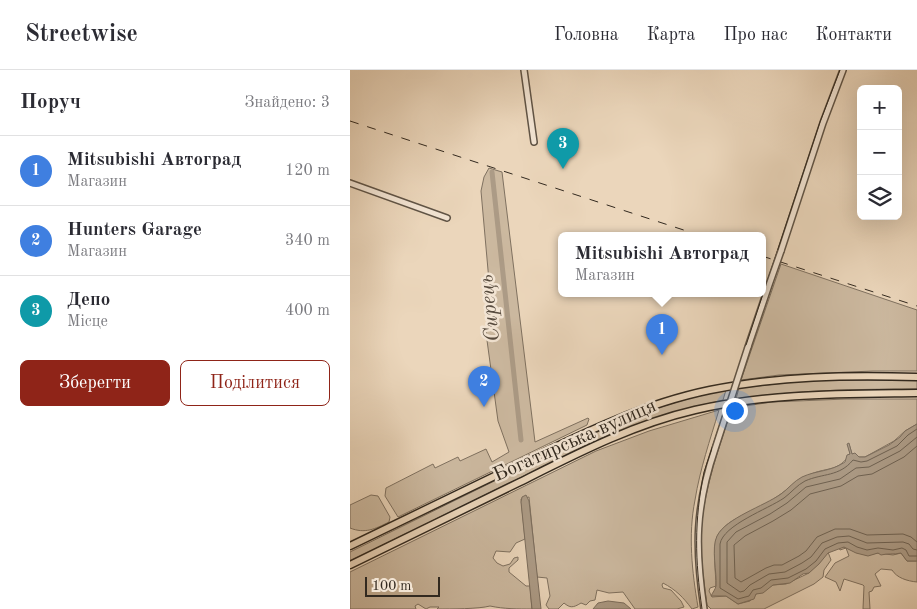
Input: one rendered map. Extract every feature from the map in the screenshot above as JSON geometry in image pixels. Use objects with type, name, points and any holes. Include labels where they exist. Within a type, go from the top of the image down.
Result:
[{"type":"main road","name":"Богатирська вулиця","points":[[350,546],[605,424],[682,397],[717,389],[797,379],[854,376],[917,377]]},
{"type":"main road","name":"Богатирська вулиця","points":[[350,565],[562,461],[632,430],[666,418],[716,405],[769,398],[855,393],[917,393]]},
{"type":"street","points":[[524,70],[534,142]]},
{"type":"street","points":[[766,294],[822,123],[843,70]]},
{"type":"street","points":[[350,183],[447,218]]},
{"type":"street","points":[[704,609],[698,561],[700,511],[707,473],[765,297]]},
{"type":"shaded area","points":[[489,168],[502,172],[535,442],[589,419],[587,425],[398,517],[385,496],[386,488],[433,464],[435,468],[458,457],[460,461],[486,449],[492,462],[509,452],[498,421],[486,333],[492,315],[481,191],[484,177]]},
{"type":"shaded area","points":[[781,264],[917,310],[917,371],[779,375],[741,380]]},
{"type":"shaded area","points":[[813,380],[917,380],[917,389],[826,391],[736,399],[739,388]]},
{"type":"shaded area","points":[[726,390],[723,400],[631,427],[581,448],[350,561],[350,552],[590,434],[657,408]]},
{"type":"shaded area","points":[[917,399],[917,424],[905,431],[894,441],[865,457],[852,454],[848,444],[850,454],[841,464],[811,474],[725,526],[717,537],[714,554],[716,586],[710,588],[709,591],[712,597],[726,596],[738,604],[750,601],[756,594],[773,585],[786,584],[809,573],[828,552],[831,560],[824,570],[823,577],[814,584],[764,609],[711,609],[707,605],[702,566],[703,514],[710,477],[732,408],[772,402]]},
{"type":"shaded area","points":[[719,410],[702,466],[693,513],[692,554],[698,607],[692,609],[679,594],[663,583],[663,588],[671,590],[684,607],[677,609],[635,609],[623,592],[609,593],[597,590],[595,600],[590,601],[586,605],[581,603],[572,607],[564,603],[558,609],[549,609],[546,605],[550,596],[547,578],[537,577],[529,497],[521,499],[525,539],[516,543],[510,552],[496,551],[493,558],[503,566],[510,564],[514,558],[518,557],[518,560],[509,568],[509,572],[526,586],[530,586],[532,609],[490,606],[457,609],[430,607],[426,609],[418,604],[415,606],[416,609],[350,609],[350,572],[596,451],[649,431]]},
{"type":"shaded area","points":[[371,495],[378,496],[390,517],[389,522],[370,530],[360,531],[350,528],[350,505]]},
{"type":"shaded area","points":[[844,547],[866,555],[878,553],[893,555],[901,553],[907,561],[917,561],[917,582],[903,579],[892,570],[881,569],[875,574],[881,586],[874,587],[869,592],[870,609],[863,609],[863,585],[844,579],[840,591],[836,582],[825,577],[835,563],[849,556],[846,548],[840,550],[839,548]]},
{"type":"water","points":[[917,424],[917,561],[907,561],[901,553],[881,555],[878,553],[868,556],[844,547],[828,553],[809,573],[803,574],[790,583],[773,585],[763,593],[756,594],[754,599],[738,604],[726,596],[711,596],[716,586],[715,541],[728,524],[774,499],[802,477],[834,468],[845,462],[847,455],[850,454],[847,444],[849,443],[852,454],[855,453],[859,457],[865,457],[889,445],[905,431]]},
{"type":"water","points":[[526,495],[529,501],[541,609],[532,609],[521,502],[522,497]]},
{"type":"water","points":[[608,601],[624,603],[631,609],[593,609],[598,603]]},
{"type":"waterway","name":"Сирець","points":[[492,172],[521,440]]},
{"type":"tram line","points":[[766,285],[820,122],[840,70]]},
{"type":"tram line","points":[[702,609],[698,574],[697,524],[704,472],[762,297]]},
{"type":"railway","points":[[350,121],[690,232]]},
{"type":"railway","points":[[766,257],[917,306]]},
{"type":"place","name":"Депо","points":[[563,169]]},
{"type":"place","name":"Mitsubishi Автоград","points":[[662,355]]},
{"type":"place","name":"Hunters Garage","points":[[484,407]]}]
